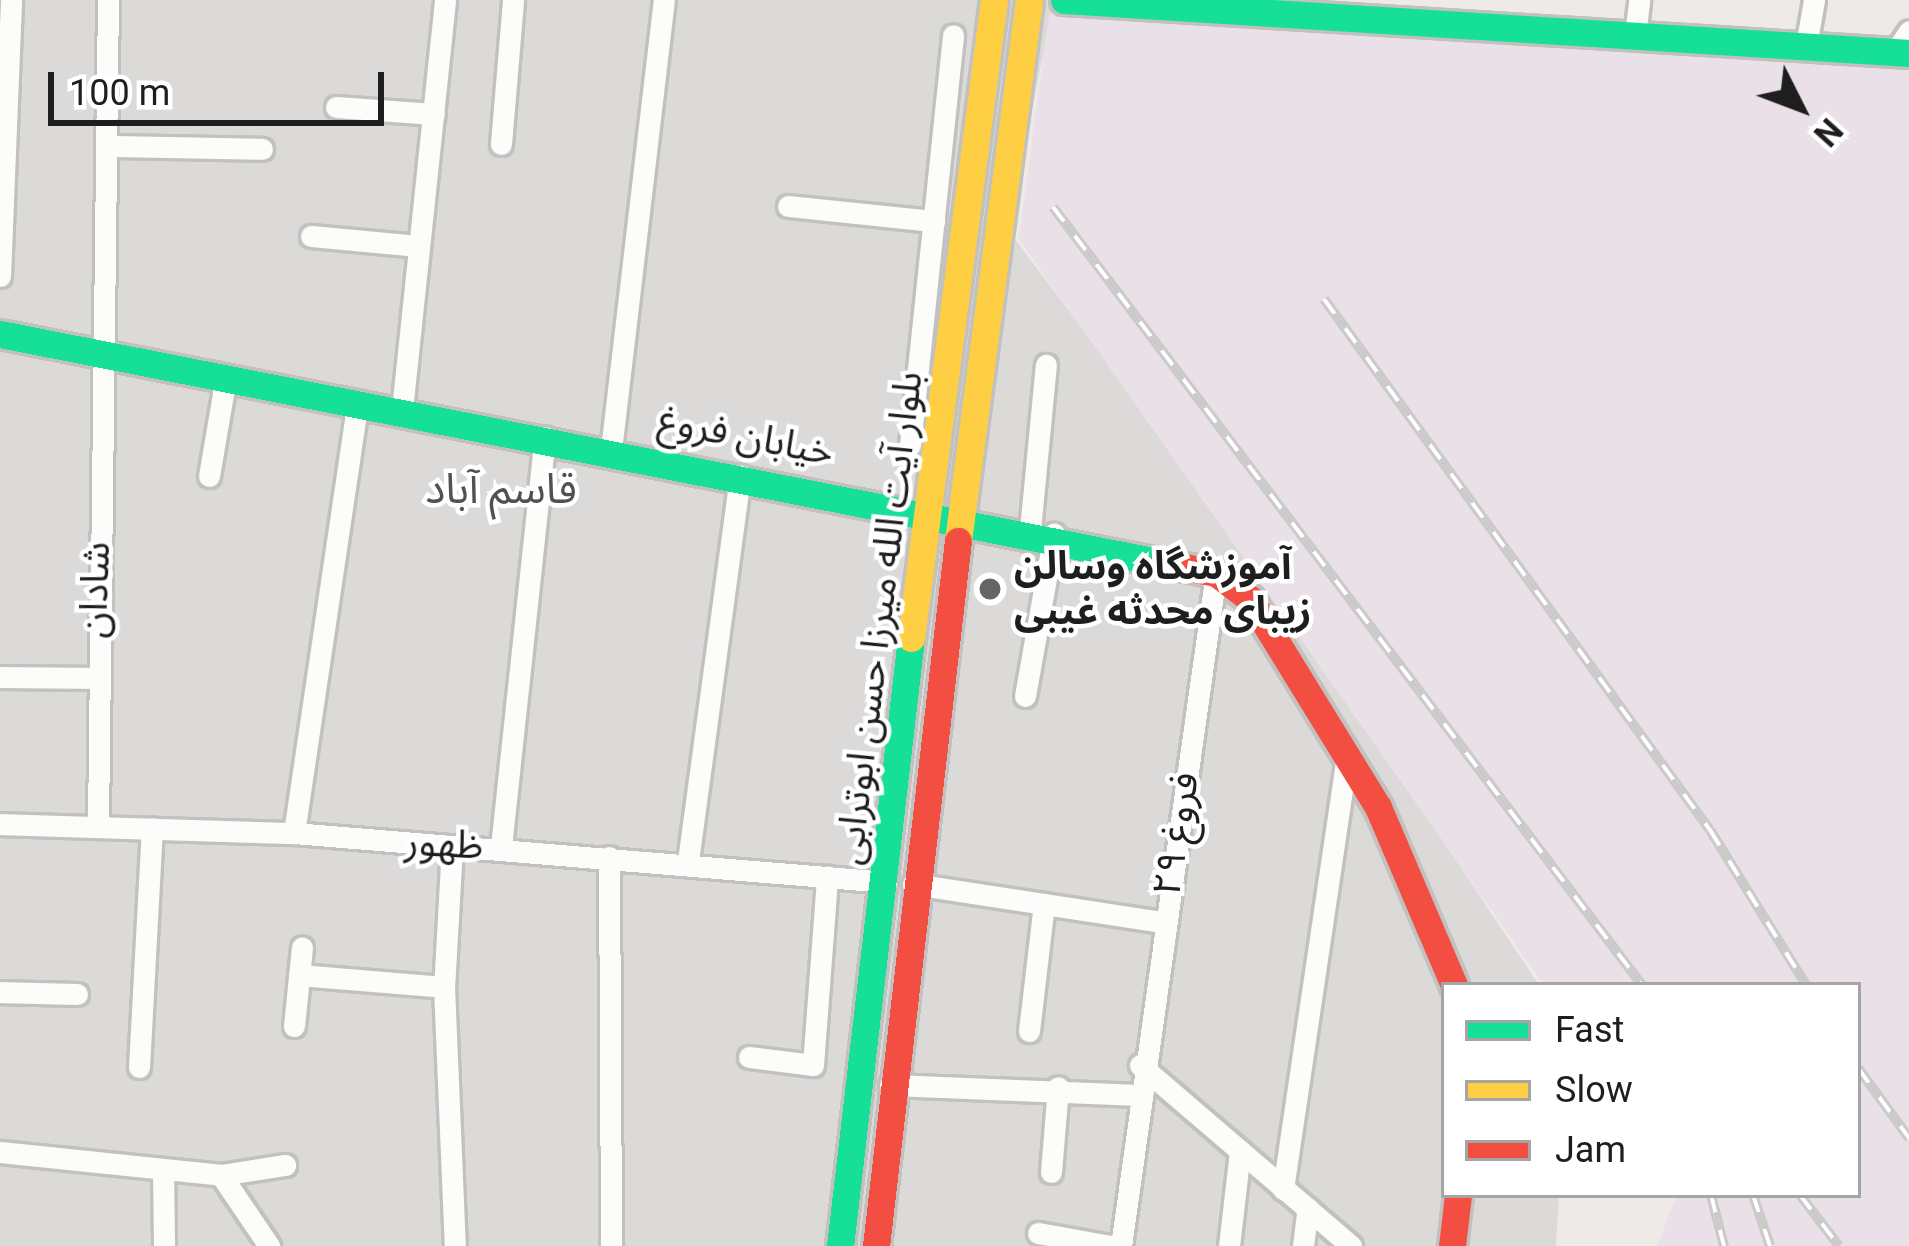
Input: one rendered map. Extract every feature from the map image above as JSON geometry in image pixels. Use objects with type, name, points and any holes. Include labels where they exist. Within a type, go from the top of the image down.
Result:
[{"type":"street","points":[[0,276],[11,0]]},
{"type":"street","name":"شادان","points":[[98,826],[93,677],[111,146],[108,0]]},
{"type":"street","points":[[402,410],[445,0]]},
{"type":"street","points":[[501,144],[513,0]]},
{"type":"street","points":[[610,450],[664,0]]},
{"type":"street","name":"بلوار آیت الله میرزا حسن ابوترابی","points":[[947,514],[949,378],[994,0]]},
{"type":"street","name":"بلوار آیت الله میرزا حسن ابوترابی","points":[[876,1246],[900,883],[947,514],[1028,0]]},
{"type":"street","points":[[1064,0],[1409,11],[1635,35],[1806,46],[1904,46]]},
{"type":"street","points":[[1635,35],[1639,0]]},
{"type":"street","points":[[1806,46],[1814,0]]},
{"type":"street","points":[[910,445],[953,35]]},
{"type":"street","points":[[947,104],[980,106]]},
{"type":"street","points":[[336,107],[434,114]]},
{"type":"street","points":[[111,146],[262,149]]},
{"type":"street","points":[[788,206],[934,221]]},
{"type":"street","points":[[311,236],[419,246]]},
{"type":"street","name":"خیابان فروغ","points":[[0,334],[1042,532],[1216,573],[1250,599],[1347,754],[1453,982]]},
{"type":"street","points":[[1025,696],[1042,532],[1046,365]]},
{"type":"street","points":[[917,375],[949,378]]},
{"type":"street","points":[[209,476],[226,377]]},
{"type":"street","points":[[294,832],[358,402]]},
{"type":"street","points":[[501,847],[545,437]]},
{"type":"street","points":[[688,861],[740,475]]},
{"type":"street","name":"فروغ ۲۹","points":[[1121,1246],[1140,1065],[1216,573]]},
{"type":"street","points":[[0,677],[93,677]]},
{"type":"street","points":[[1283,1189],[1347,754]]},
{"type":"street","name":"ظهور","points":[[0,824],[294,832],[688,861],[900,883],[1162,922]]},
{"type":"street","points":[[139,1067],[152,828]]},
{"type":"street","points":[[452,846],[444,987],[455,1246]]},
{"type":"street","points":[[609,856],[611,1246]]},
{"type":"street","points":[[749,1057],[813,1065],[827,877]]},
{"type":"street","name":"بلوار آیت الله میرزا حسن ابوترابی","points":[[840,1246],[849,1114],[900,883]]},
{"type":"street","points":[[1029,1031],[1044,904]]},
{"type":"street","points":[[294,1026],[302,947]]},
{"type":"street","points":[[299,974],[444,987]]},
{"type":"street","points":[[0,992],[77,994]]},
{"type":"street","points":[[1140,1065],[1351,1246]]},
{"type":"street","points":[[890,1085],[1058,1087],[1136,1095]]},
{"type":"street","points":[[1051,1172],[1058,1087]]},
{"type":"street","points":[[0,1151],[220,1175],[285,1165]]},
{"type":"street","points":[[1229,1246],[1240,1151]]},
{"type":"street","points":[[163,1170],[164,1246]]},
{"type":"street","points":[[220,1175],[269,1246]]},
{"type":"street","points":[[1452,1246],[1458,1198]]},
{"type":"street","points":[[1303,1246],[1308,1208]]},
{"type":"street","points":[[1038,1233],[1110,1246]]},
{"type":"shaded area","points":[[0,0],[1054,0],[1008,230],[1247,546],[1537,982],[1441,982],[1441,1198],[1559,1198],[1556,1246],[0,1246]]},
{"type":"shaded area","points":[[1049,15],[1909,65],[1909,1246],[1657,1246],[1676,1198],[1861,1198],[1861,982],[1542,982],[1019,239]]},
{"type":"railway","points":[[1053,207],[1640,982]]},
{"type":"railway","points":[[1324,299],[1710,830],[1804,982]]},
{"type":"railway","points":[[1861,1072],[1909,1138]]},
{"type":"railway","points":[[1712,1198],[1724,1246]]},
{"type":"railway","points":[[1754,1198],[1770,1246]]},
{"type":"railway","points":[[1802,1198],[1839,1246]]},
{"type":"traffic: fast","points":[[1064,0],[1909,53]]},
{"type":"traffic: fast","points":[[0,334],[1163,563]]},
{"type":"traffic: fast","points":[[840,1246],[911,638]]},
{"type":"traffic: slow","points":[[911,638],[994,0]]},
{"type":"traffic: slow","points":[[958,541],[1029,0]]},
{"type":"traffic: jam","points":[[876,1246],[958,541]]},
{"type":"traffic: jam","points":[[1163,563],[1216,573],[1250,599],[1378,807],[1453,982]]},
{"type":"traffic: jam","points":[[1452,1246],[1458,1198]]},
{"type":"place","name":"آموزشگاه وسالن زیبای محدثه غیبی","points":[[990,589]]},
{"type":"district","name":"قاسم آباد","points":[[501,489]]}]
